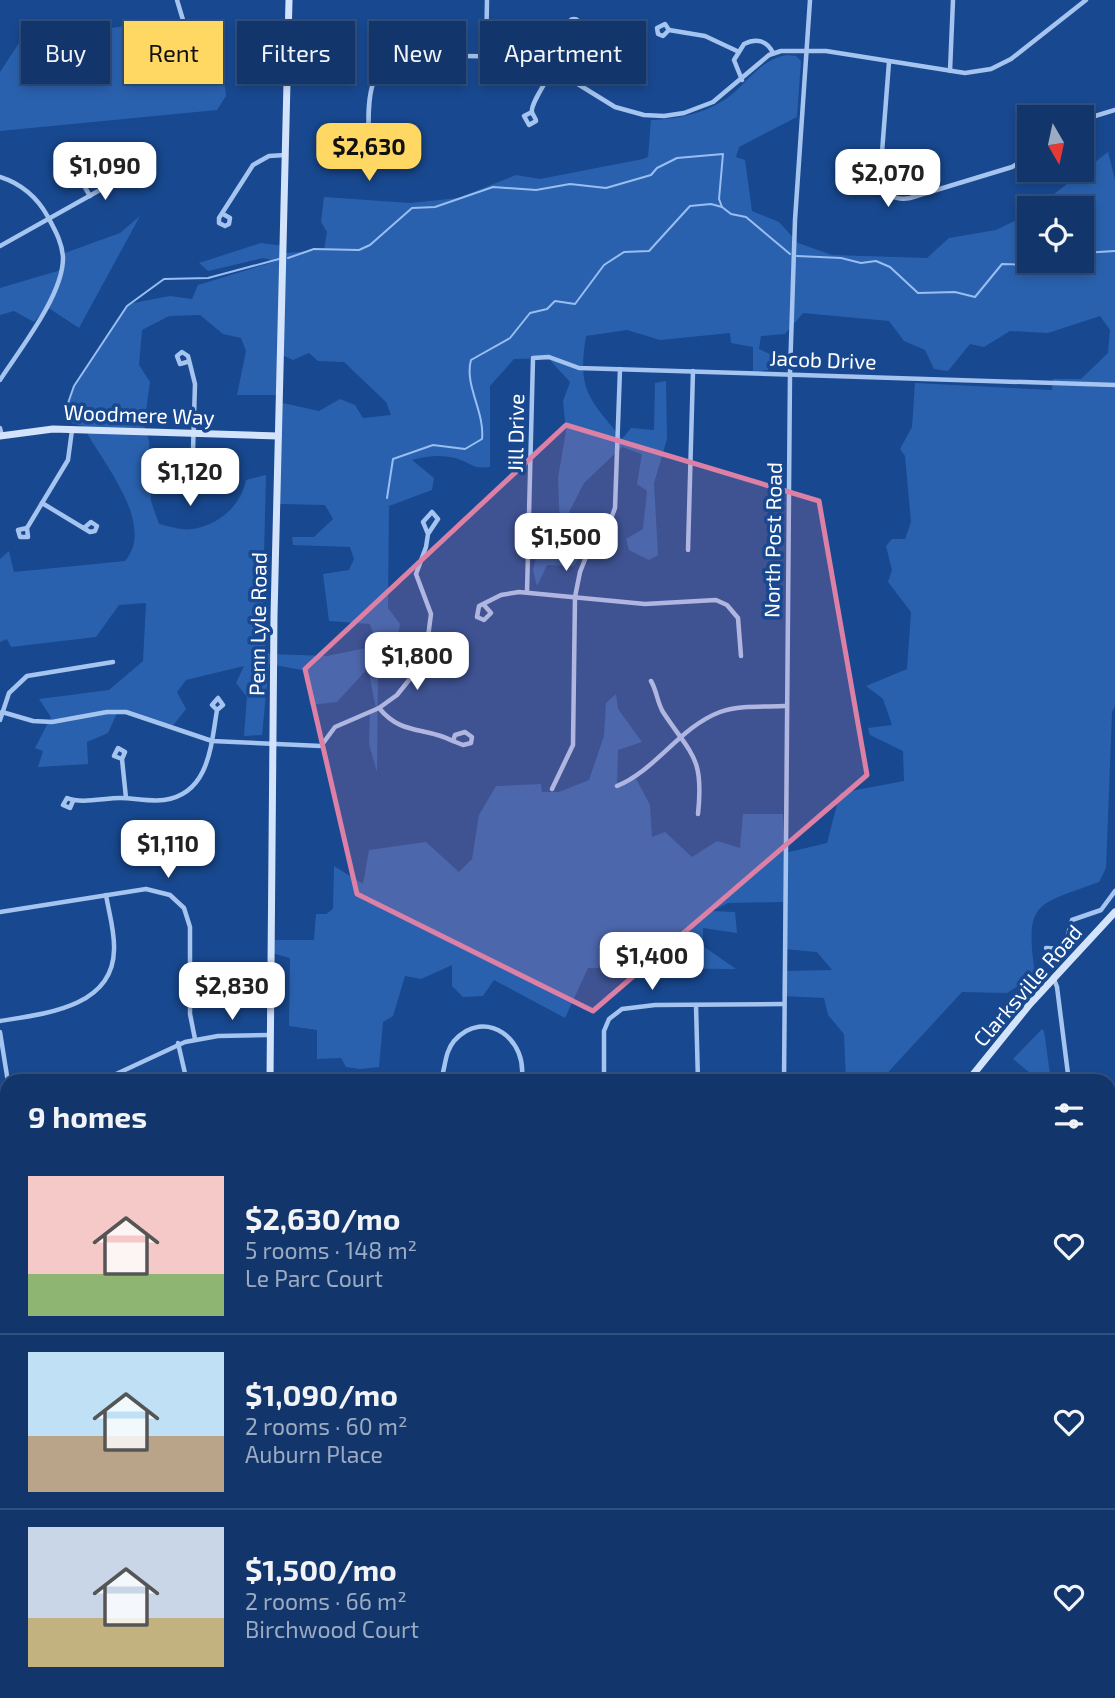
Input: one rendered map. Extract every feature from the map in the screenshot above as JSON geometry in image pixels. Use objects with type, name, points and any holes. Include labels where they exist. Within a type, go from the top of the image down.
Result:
[{"type":"street","points":[[177,0],[183,21]]},
{"type":"street","name":"Penn Lyle Road","points":[[270,1074],[278,436],[289,0]]},
{"type":"street","points":[[486,0],[486,21]]},
{"type":"street","name":"North Post Road","points":[[784,1074],[785,706],[790,373],[795,220],[810,0]]},
{"type":"street","points":[[950,71],[953,0]]},
{"type":"street","points":[[578,84],[604,102],[624,111],[654,116],[674,115],[704,106],[742,80],[773,53],[806,50],[974,73],[1005,63],[1086,0]]},
{"type":"street","points":[[669,30],[705,36],[737,51]]},
{"type":"street","points":[[742,80],[735,65],[737,51],[744,44],[756,40],[768,44],[773,53]]},
{"type":"street","points":[[369,158],[372,84],[385,63],[408,54],[480,57]]},
{"type":"street","points":[[889,62],[880,178],[883,188],[892,197],[910,198],[1017,164]]},
{"type":"street","points":[[532,112],[544,84]]},
{"type":"street","points":[[1094,116],[1115,110]]},
{"type":"street","points":[[223,214],[253,165],[269,156],[286,155]]},
{"type":"street","points":[[0,246],[116,181],[144,158]]},
{"type":"street","points":[[73,167],[90,196]]},
{"type":"street","points":[[0,177],[31,194],[49,219],[62,252],[59,283],[0,380]]},
{"type":"street","name":"Jacob Drive","points":[[533,358],[549,357],[579,368],[1115,385]]},
{"type":"street","name":"Jill Drive","points":[[527,592],[533,358]]},
{"type":"street","points":[[187,362],[195,384],[192,484]]},
{"type":"street","points":[[552,789],[573,745],[575,597],[585,557],[609,524],[615,508],[620,369]]},
{"type":"street","points":[[688,550],[692,371]]},
{"type":"street","points":[[27,528],[68,460],[72,429]]},
{"type":"street","name":"Woodmere Way","points":[[1,433],[72,429],[278,436]]},
{"type":"street","points":[[42,503],[84,528]]},
{"type":"street","points":[[2,712],[33,721],[52,722],[107,712],[126,712],[212,741],[321,746],[335,727],[379,708],[404,688],[425,660],[431,614],[416,574],[428,534],[438,519],[434,513],[429,513],[423,523],[428,534]]},
{"type":"street","points":[[484,605],[501,595],[527,592],[658,604],[709,599],[721,602],[738,618],[741,656]]},
{"type":"street","points":[[425,660],[440,665],[465,666]]},
{"type":"street","points":[[0,720],[12,688],[27,676],[113,663]]},
{"type":"street","points":[[651,681],[662,710],[700,769],[698,814]]},
{"type":"street","points":[[617,786],[640,774],[705,719],[722,711],[785,706]]},
{"type":"street","points":[[379,708],[392,723],[404,729],[434,733],[453,741]]},
{"type":"street","points":[[73,801],[126,798],[163,800],[189,790],[206,768],[217,710]]},
{"type":"street","points":[[122,759],[126,798]]},
{"type":"street","points":[[0,912],[152,889],[170,895],[184,908],[190,926],[190,1014],[195,1040]]},
{"type":"street","points":[[1046,948],[1064,949],[1072,920],[1101,910],[1115,891]]},
{"type":"street","points":[[0,1021],[66,1009],[81,1001],[104,980],[114,951],[106,895]]},
{"type":"street","name":"Clarksville Road","points":[[974,1074],[1053,979],[1115,912]]},
{"type":"street","points":[[1053,979],[1057,987],[1068,1074]]},
{"type":"street","points":[[604,1074],[603,1037],[606,1025],[617,1012],[633,1006],[783,1004]]},
{"type":"street","points":[[696,1005],[698,1074]]},
{"type":"street","points":[[442,1074],[447,1052],[454,1042],[470,1030],[482,1028],[500,1032],[515,1042],[523,1059],[522,1074]]},
{"type":"street","points":[[0,1032],[7,1074]]},
{"type":"street","points":[[115,1074],[178,1043],[231,1035],[271,1035]]},
{"type":"street","points":[[178,1043],[185,1074]]},
{"type":"highlighted area","points":[[566,425],[819,501],[867,775],[593,1011],[357,894],[305,669]]},
{"type":"shaded area","points":[[124,26],[124,84],[223,84],[223,72],[226,96],[217,110],[0,131],[0,72],[21,40],[21,84],[110,84],[110,28]]},
{"type":"shaded area","points":[[788,55],[796,56],[801,61],[797,117],[739,147],[736,157],[745,160],[752,211],[779,222],[798,243],[832,255],[927,258],[949,238],[996,230],[1017,220],[1017,273],[1094,273],[1094,196],[1051,196],[1069,182],[1094,182],[1094,163],[1108,152],[1115,180],[1115,706],[1112,712],[1106,868],[1099,882],[1060,896],[1039,910],[1034,919],[1032,933],[1035,975],[1007,993],[962,992],[886,1074],[846,1074],[844,1034],[828,1015],[824,998],[782,996],[783,971],[832,970],[817,952],[784,949],[783,902],[728,903],[712,911],[735,912],[737,933],[703,928],[703,946],[736,969],[588,968],[565,1018],[494,980],[483,996],[463,997],[452,986],[452,965],[421,979],[405,976],[393,1016],[383,1022],[379,1067],[360,1069],[346,1067],[341,1058],[317,1059],[317,1030],[289,1026],[290,958],[272,953],[271,940],[314,940],[316,914],[326,914],[333,909],[334,866],[363,884],[369,850],[426,842],[459,872],[472,859],[479,815],[496,786],[541,784],[542,792],[559,792],[589,780],[604,736],[606,703],[616,694],[618,709],[642,742],[618,750],[617,783],[635,777],[650,805],[652,837],[665,832],[692,857],[717,841],[740,848],[743,814],[783,814],[785,853],[827,843],[840,793],[904,781],[903,751],[870,735],[868,728],[892,725],[883,699],[866,686],[907,669],[911,612],[888,582],[892,570],[886,546],[892,539],[905,539],[911,522],[905,456],[900,449],[912,427],[915,383],[1052,390],[1053,379],[1081,379],[1108,353],[1110,330],[1100,316],[1048,333],[1010,331],[984,347],[970,344],[948,371],[934,369],[925,350],[904,341],[889,321],[803,313],[785,334],[761,336],[759,349],[776,357],[768,370],[753,372],[753,347],[731,343],[730,333],[660,340],[627,330],[586,336],[583,370],[588,393],[622,439],[631,428],[654,430],[655,383],[666,381],[667,439],[654,483],[658,555],[649,560],[629,550],[626,539],[643,529],[647,491],[637,484],[642,454],[622,447],[584,483],[569,512],[584,549],[574,566],[547,565],[537,586],[533,570],[536,557],[554,550],[560,528],[558,478],[566,431],[563,401],[570,382],[548,358],[514,359],[490,386],[490,467],[476,467],[446,456],[412,460],[434,478],[432,490],[389,506],[388,608],[400,624],[393,662],[378,665],[377,772],[369,744],[370,712],[376,709],[368,668],[337,702],[310,705],[307,671],[269,664],[262,735],[244,736],[247,697],[236,683],[244,666],[186,680],[177,692],[186,709],[171,728],[118,711],[108,733],[87,742],[88,764],[38,767],[43,751],[35,748],[51,717],[39,699],[109,690],[143,661],[146,603],[119,605],[96,637],[11,647],[7,639],[0,642],[0,559],[9,551],[14,572],[125,561],[133,546],[131,511],[113,474],[83,426],[64,421],[75,384],[128,304],[170,296],[192,299],[198,285],[276,261],[263,258],[208,271],[199,263],[261,243],[284,246],[285,253],[324,250],[327,232],[321,222],[324,197],[410,203],[458,198],[516,175],[540,179],[643,159],[648,157],[651,120],[683,116],[712,107],[730,96],[763,65]],"holes":[[[200,315],[223,334],[241,338],[246,351],[237,395],[278,395],[280,354],[293,360],[309,353],[318,361],[344,362],[386,402],[391,415],[363,418],[355,405],[340,399],[319,411],[278,402],[280,504],[325,505],[333,519],[314,537],[292,537],[293,545],[350,547],[354,559],[349,570],[323,574],[329,621],[370,624],[373,633],[366,648],[327,656],[269,654],[262,638],[266,475],[246,480],[234,505],[212,523],[188,529],[159,524],[151,501],[149,441],[144,425],[150,382],[139,365],[142,330],[169,316]]]},
{"type":"shaded area","points":[[140,216],[79,328],[47,307],[34,322],[14,311],[0,315],[0,288],[61,270],[62,254],[120,233]]},
{"type":"shaded area","points":[[1042,1029],[1044,1031],[1050,1074],[1031,1074],[1013,1059]]},
{"type":"waterway","points":[[288,258],[314,249],[359,250],[370,245],[412,208],[435,207],[493,187],[536,190],[570,184],[606,188],[651,175],[657,168],[677,158],[723,154],[719,199],[722,207]]},
{"type":"waterway","points":[[387,498],[393,459],[433,445],[465,449],[482,439],[481,419],[470,379],[471,360],[510,338],[530,313],[547,309],[555,301],[575,304],[604,265],[624,252],[649,251],[690,206],[711,204],[722,207],[731,214],[746,217],[790,254]]},
{"type":"waterway","points":[[1094,252],[1115,251]]},
{"type":"waterway","points":[[797,256],[841,258],[861,263],[876,261],[890,267],[918,293],[955,292],[975,297],[1002,264],[1017,265]]},
{"type":"waterway","points":[[67,406],[74,386],[127,306],[164,279],[208,278],[279,259]]}]
